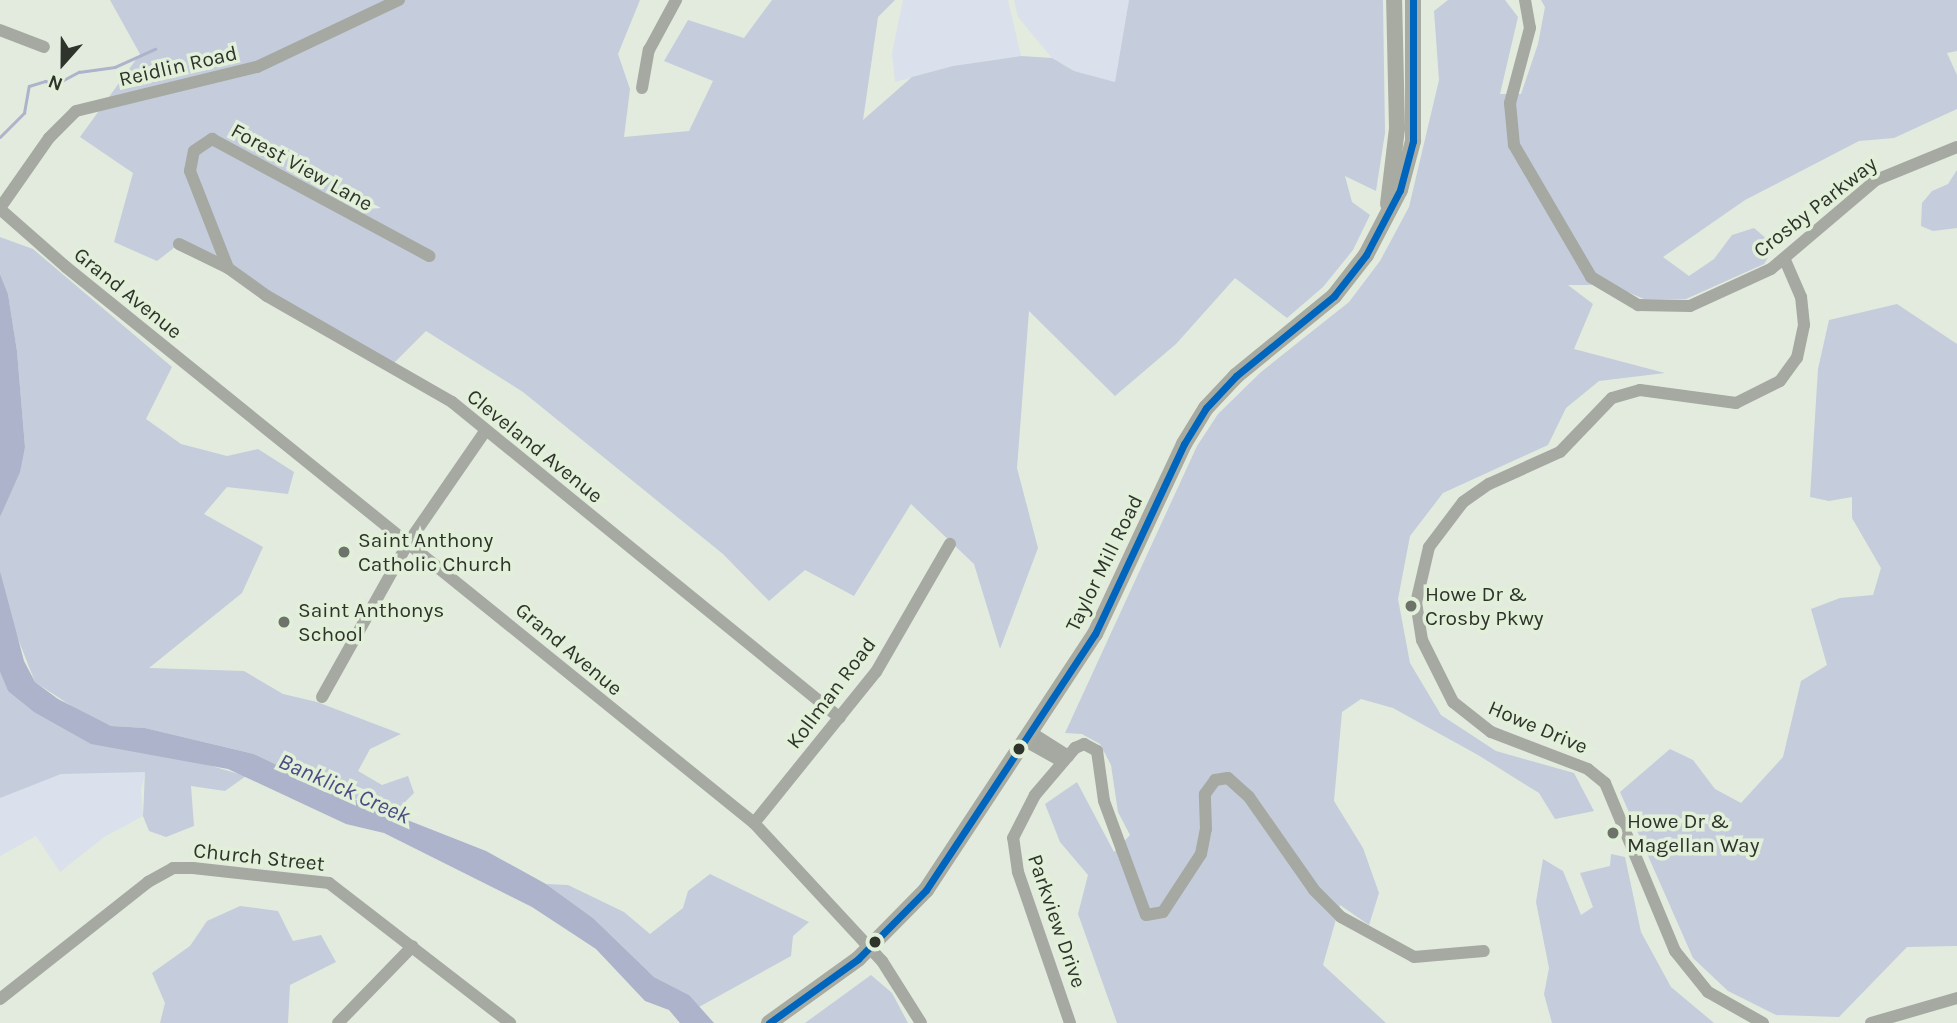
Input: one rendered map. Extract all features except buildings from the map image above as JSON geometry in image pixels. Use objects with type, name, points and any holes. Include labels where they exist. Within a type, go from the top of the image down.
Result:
[{"type":"main road","name":"Taylor Mill Road","points":[[1387,210],[1397,128],[1394,0]]},
{"type":"main road","name":"Taylor Mill Road","points":[[769,1023],[870,949],[926,890],[1030,737],[1095,634],[1184,444],[1206,408],[1236,376],[1349,280],[1400,190],[1413,141],[1413,0]]},
{"type":"street","name":"Reidlin Road","points":[[0,208],[49,138],[76,111],[257,67],[399,0]]},
{"type":"street","points":[[642,88],[649,50],[676,0]]},
{"type":"street","name":"Crosby Parkway","points":[[1525,0],[1530,28],[1510,103],[1514,145],[1591,277],[1638,305],[1679,308],[1709,299],[1785,260],[1876,180],[1957,148]]},
{"type":"street","points":[[0,30],[44,47]]},
{"type":"street","name":"Forest View Lane","points":[[228,268],[190,171],[194,151],[212,139],[429,256]]},
{"type":"street","name":"Grand Avenue","points":[[0,208],[754,823],[870,949],[903,989],[921,1023]]},
{"type":"street","name":"Cleveland Avenue","points":[[179,244],[228,268],[267,296],[412,376],[486,430],[840,718]]},
{"type":"street","name":"Howe Drive","points":[[1763,1023],[1708,992],[1675,951],[1605,783],[1577,764],[1491,732],[1453,702],[1422,639],[1416,603],[1429,547],[1463,502],[1489,484],[1560,453],[1612,398],[1640,390],[1736,403],[1780,381],[1797,358],[1804,325],[1801,297],[1785,260]]},
{"type":"street","points":[[321,697],[408,543],[486,430]]},
{"type":"street","name":"Kollman Road","points":[[754,823],[876,672],[950,544]]},
{"type":"street","points":[[1030,737],[1066,760],[1084,744],[1097,751],[1104,801],[1146,915],[1163,912],[1200,854],[1206,829],[1205,794],[1215,780],[1228,778],[1249,797],[1314,890],[1341,917],[1414,957],[1484,951]]},
{"type":"street","name":"Parkview Drive","points":[[1066,760],[1025,810],[1013,838],[1018,871],[1070,1023]]},
{"type":"street","name":"Church Street","points":[[0,999],[148,882],[173,868],[320,879],[341,890],[510,1023]]},
{"type":"street","points":[[338,1023],[413,946]]},
{"type":"street","points":[[1871,1023],[1957,999]]},
{"type":"shaded area","points":[[110,0],[640,0],[618,54],[630,89],[624,137],[689,131],[713,81],[664,61],[688,20],[744,38],[772,0],[895,0],[878,17],[863,120],[912,77],[953,66],[1021,56],[1052,58],[1074,71],[1115,82],[1129,0],[1383,0],[1385,133],[1376,191],[1345,176],[1352,202],[1370,215],[1353,250],[1323,287],[1287,318],[1235,278],[1176,344],[1115,396],[1029,311],[1017,468],[1038,548],[1000,649],[974,564],[911,504],[854,596],[805,570],[769,601],[723,554],[523,392],[426,331],[393,364],[179,244],[157,261],[114,242],[133,173],[80,137],[140,54]]},
{"type":"shaded area","points":[[903,0],[1008,0],[1021,56],[953,66],[895,82],[892,53]]},
{"type":"shaded area","points":[[1014,0],[1129,0],[1115,82],[1074,71],[1052,58],[1018,17]]},
{"type":"shaded area","points":[[1448,0],[1505,0],[1518,17],[1500,94],[1521,94],[1538,44],[1545,7],[1541,0],[1957,0],[1957,51],[1947,53],[1957,75],[1957,109],[1894,138],[1859,141],[1745,200],[1663,257],[1689,276],[1714,259],[1732,235],[1754,228],[1775,246],[1764,264],[1686,299],[1644,299],[1611,285],[1568,285],[1593,304],[1574,349],[1665,373],[1599,381],[1566,408],[1548,445],[1443,493],[1410,536],[1398,599],[1410,663],[1441,715],[1496,751],[1574,773],[1594,811],[1555,819],[1539,793],[1478,755],[1393,708],[1361,699],[1342,712],[1334,801],[1363,848],[1379,893],[1369,925],[1340,905],[1323,965],[1386,1023],[1117,1023],[1078,914],[1088,875],[1060,842],[1045,804],[1077,782],[1114,852],[1130,835],[1118,812],[1111,765],[1100,744],[1082,734],[1065,733],[1197,446],[1218,414],[1261,372],[1349,302],[1380,261],[1409,207],[1439,80],[1434,11]]},
{"type":"shaded area","points":[[1957,170],[1957,228],[1933,231],[1921,226],[1922,203],[1932,191],[1948,184]]},
{"type":"shaded area","points":[[0,237],[33,249],[172,367],[146,419],[181,444],[227,456],[258,449],[294,472],[288,494],[227,487],[204,514],[263,547],[242,593],[149,668],[244,671],[283,694],[317,702],[401,734],[370,749],[358,771],[382,785],[408,776],[414,793],[394,813],[321,786],[254,754],[145,728],[111,726],[85,715],[35,682],[9,616],[0,571],[0,517],[25,447],[17,351],[8,294],[0,274]]},
{"type":"shaded area","points":[[0,274],[8,294],[17,351],[25,447],[20,472],[0,517]]},
{"type":"shaded area","points":[[1897,304],[1957,344],[1957,946],[1907,947],[1839,1017],[1776,1015],[1728,991],[1693,958],[1620,792],[1670,749],[1693,760],[1715,789],[1741,803],[1783,757],[1801,681],[1827,665],[1811,609],[1840,598],[1873,595],[1881,568],[1852,518],[1852,497],[1829,501],[1810,497],[1818,369],[1829,320]]},
{"type":"shaded area","points":[[0,571],[24,661],[35,682],[58,699],[111,726],[145,728],[254,754],[321,786],[486,851],[546,884],[593,918],[654,977],[689,995],[714,1023],[680,1023],[669,1010],[645,1001],[596,949],[532,907],[384,833],[346,824],[228,769],[91,744],[34,712],[8,691],[0,672]]},
{"type":"shaded area","points":[[0,672],[151,754],[141,789],[143,816],[104,837],[60,872],[36,836],[0,856]]},
{"type":"shaded area","points":[[0,672],[8,691],[125,748],[184,758],[246,776],[225,791],[191,786],[194,826],[166,837],[149,831],[143,816],[145,772],[61,774],[0,798]]},
{"type":"shaded area","points":[[1611,854],[1625,857],[1641,932],[1671,987],[1714,1023],[1552,1023],[1544,994],[1549,968],[1536,902],[1543,859],[1563,871],[1581,915],[1593,907],[1580,873],[1610,866]]},
{"type":"shaded area","points":[[710,874],[809,922],[793,936],[791,956],[697,1008],[689,995],[654,977],[593,918],[546,884],[568,885],[624,912],[650,934],[683,908],[688,891]]},
{"type":"shaded area","points":[[240,906],[278,911],[293,941],[321,935],[336,962],[290,985],[288,1023],[160,1023],[165,1003],[152,973],[190,946],[207,921]]},
{"type":"shaded area","points":[[871,975],[892,993],[908,1023],[805,1023]]},
{"type":"waterway","points":[[0,137],[24,113],[29,86],[45,81],[56,84],[79,72],[115,67],[155,49]]},
{"type":"transit line","points":[[769,1023],[858,959],[926,890],[1095,634],[1184,444],[1206,408],[1236,376],[1334,296],[1366,255],[1400,190],[1413,141],[1413,0]]},
{"type":"place","name":"Saint Anthony Catholic Church","points":[[344,552]]},
{"type":"place","name":"Howe Dr & Crosby Pkwy","points":[[1411,606]]},
{"type":"place","name":"Saint Anthonys School","points":[[284,622]]},
{"type":"place","name":"Howe Dr & Magellan Way","points":[[1613,833]]},
{"type":"water label","name":"Banklick Creek","points":[[344,789]]}]
